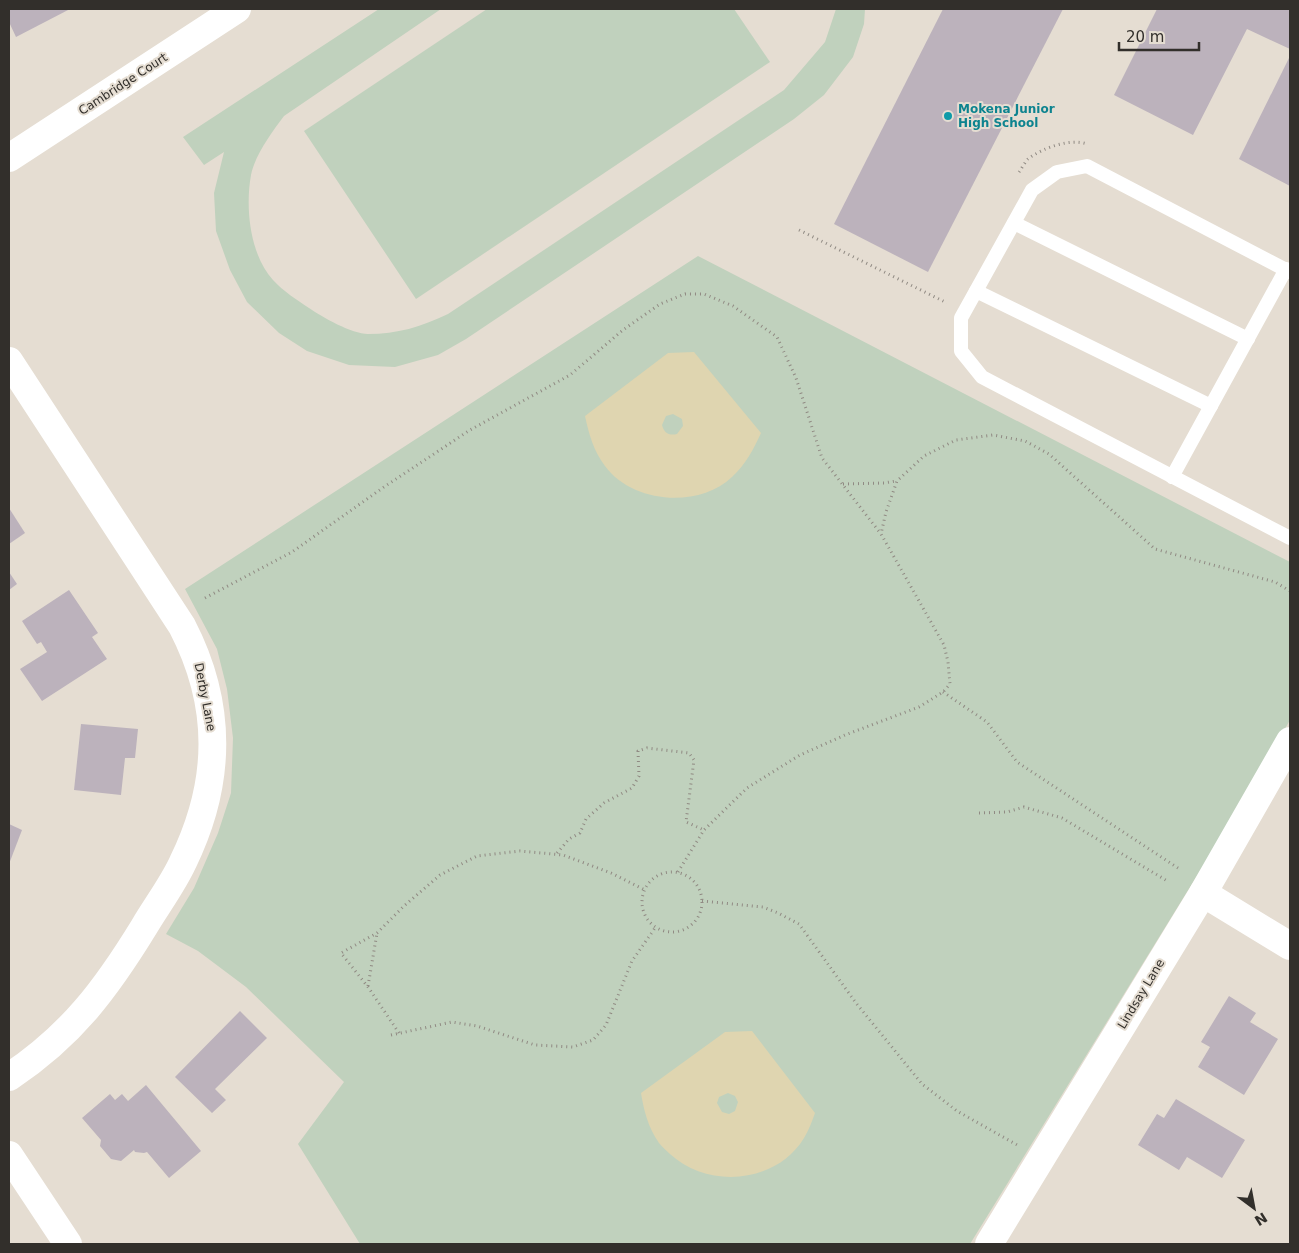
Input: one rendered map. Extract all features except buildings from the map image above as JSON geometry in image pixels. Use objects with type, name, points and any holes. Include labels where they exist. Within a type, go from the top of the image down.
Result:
[{"type":"street","name":"Cambridge Court","points":[[9,157],[237,9]]},
{"type":"street","name":"Derby Lane","points":[[9,361],[182,626],[198,660],[210,711],[213,740],[212,768],[207,800],[196,833],[178,872],[125,958],[102,991],[54,1043],[9,1077]]},
{"type":"street","name":"Lindsay Lane","points":[[989,1244],[1202,893],[1290,741]]},
{"type":"street","points":[[1202,893],[1290,946]]},
{"type":"street","points":[[9,1155],[68,1244]]},
{"type":"lane","points":[[1172,476],[1288,270],[1087,166],[1057,172],[1032,190],[961,318],[961,351],[982,376],[1172,476],[1290,538]]},
{"type":"lane","points":[[1014,223],[1248,339]]},
{"type":"lane","points":[[976,291],[1211,406]]},
{"type":"path","points":[[1017,176],[1027,159],[1057,144],[1079,141],[1095,148]]},
{"type":"path","points":[[799,230],[949,304]]},
{"type":"path","points":[[205,598],[292,552],[384,487],[470,430],[570,375],[623,330],[660,304],[685,294],[704,294],[733,306],[778,337],[796,378],[822,458],[881,534],[944,645],[950,684],[943,692],[919,707],[845,735],[800,755],[747,788],[704,830],[678,872]]},
{"type":"path","points":[[843,484],[884,484],[896,481],[924,456],[956,440],[994,435],[1025,440],[1049,454],[1155,549],[1275,582],[1290,591]]},
{"type":"path","points":[[881,534],[896,481]]},
{"type":"path","points":[[943,692],[987,722],[1017,762],[1178,868]]},
{"type":"path","points":[[556,854],[569,839],[580,833],[586,819],[604,803],[632,788],[639,776],[638,751],[647,748],[689,753],[694,760],[686,822],[704,830]]},
{"type":"path","points":[[980,813],[1006,812],[1024,807],[1062,818],[1168,882]]},
{"type":"path","points":[[399,1033],[368,987],[341,953],[377,933],[440,874],[477,856],[520,851],[563,855],[611,872],[645,890]]},
{"type":"path","points":[[666,872],[678,872],[689,877],[698,885],[702,896],[702,908],[698,919],[689,928],[678,932],[666,932],[655,928],[647,919],[642,908],[642,896],[646,885],[655,877],[666,872]]},
{"type":"path","points":[[702,902],[762,907],[799,924],[856,1003],[922,1084],[957,1111],[1041,1158]]},
{"type":"path","points":[[391,1035],[452,1022],[477,1026],[535,1045],[573,1047],[593,1040],[606,1025],[632,961],[655,928]]},
{"type":"path","points":[[368,987],[377,933]]},
{"type":"green space","points":[[379,9],[441,9],[284,116],[264,144],[256,160],[249,188],[249,216],[254,244],[265,270],[273,280],[290,295],[321,316],[346,328],[368,334],[389,333],[409,329],[448,314],[784,90],[825,42],[836,9],[865,9],[864,24],[853,57],[824,95],[794,119],[466,339],[438,355],[395,367],[349,365],[307,351],[279,333],[247,302],[230,270],[216,231],[214,193],[224,152],[204,165],[183,137]]},
{"type":"green space","points":[[487,9],[734,9],[770,62],[416,299],[304,131]]},
{"type":"green space","points":[[698,256],[1290,562],[1290,720],[1256,780],[970,1244],[360,1244],[298,1144],[344,1082],[246,987],[198,951],[166,934],[194,888],[218,833],[231,793],[233,738],[227,689],[217,649],[185,589]]},
{"type":"sand","points":[[694,352],[761,433],[749,456],[732,477],[718,487],[702,494],[666,497],[648,494],[631,488],[605,466],[597,454],[585,416],[668,353]],"holes":[[[673,414],[682,419],[683,426],[677,434],[672,435],[664,430],[662,425],[666,416]]]},
{"type":"sand","points":[[752,1031],[815,1113],[806,1135],[792,1153],[777,1165],[759,1173],[741,1176],[722,1176],[703,1173],[686,1165],[670,1154],[659,1143],[645,1113],[641,1093],[725,1032]],"holes":[[[728,1093],[735,1096],[738,1102],[735,1111],[729,1114],[722,1112],[717,1103],[719,1097]]]},
{"type":"place","name":"Mokena Junior High School","points":[[948,116]]}]
